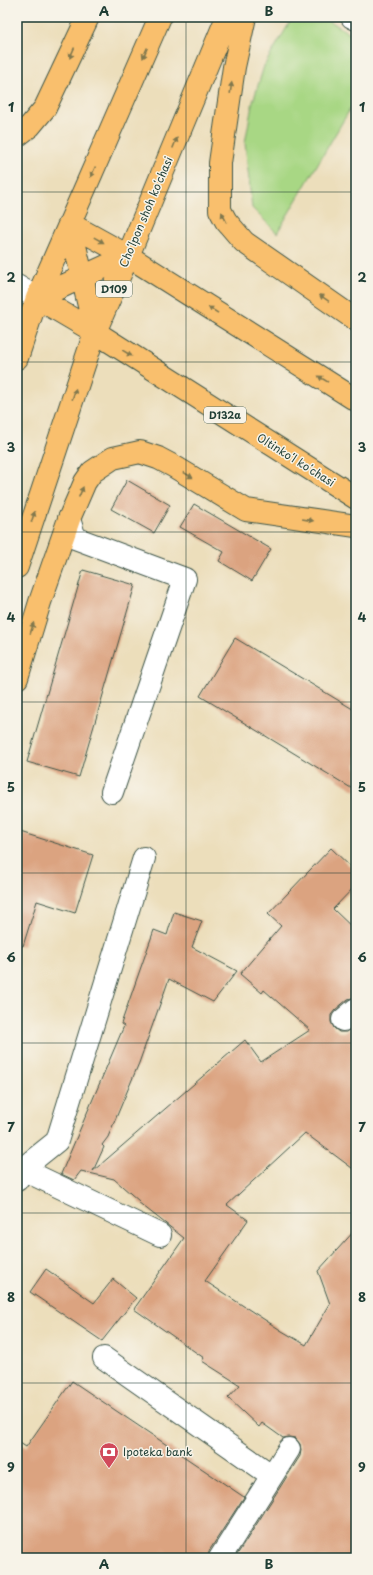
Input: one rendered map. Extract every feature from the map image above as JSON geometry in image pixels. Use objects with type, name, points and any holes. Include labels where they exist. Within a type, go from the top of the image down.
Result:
[{"type":"main road","points":[[17,136],[30,126],[45,108],[88,17]]},
{"type":"main road","points":[[17,358],[36,298],[70,224],[160,17]]},
{"type":"main road","name":"Choʻlpon shoh koʻchasi","points":[[17,567],[95,332],[227,17]]},
{"type":"main road","points":[[245,17],[234,67],[220,163],[220,210],[229,226],[244,242],[356,320]]},
{"type":"main road","points":[[70,224],[128,256],[356,400]]},
{"type":"main road","points":[[70,224],[95,332]]},
{"type":"main road","points":[[36,298],[128,256]]},
{"type":"main road","name":"Oltinkoʻl koʻchasi","points":[[36,298],[95,332],[356,498]]},
{"type":"main road","points":[[17,678],[40,602],[69,519],[85,482],[92,472],[113,458],[140,452],[158,458],[246,510],[356,526]]},
{"type":"street","points":[[352,17],[356,20]]},
{"type":"street","points":[[17,286],[36,298]]},
{"type":"street","points":[[69,519],[75,538],[186,579],[112,792]]},
{"type":"street","points":[[144,858],[57,1141],[19,1175],[160,1235]]},
{"type":"street","points":[[104,1358],[271,1475]]},
{"type":"street","points":[[220,1558],[271,1475],[289,1449]]},
{"type":"green space","points":[[293,17],[324,17],[356,38],[356,99],[277,233],[252,208],[245,143],[252,105],[264,66]]},
{"type":"building","points":[[127,480],[170,505],[154,533],[111,509]]},
{"type":"building","points":[[194,504],[271,549],[252,581],[219,561],[224,552],[180,527]]},
{"type":"building","points":[[83,570],[135,585],[79,777],[27,762]]},
{"type":"building","points":[[235,638],[356,711],[356,791],[200,696]]},
{"type":"building","points":[[17,831],[93,855],[75,913],[37,901],[23,946],[17,945]]},
{"type":"building","points":[[331,848],[356,872],[356,885],[333,909],[356,931],[356,997],[348,999],[335,1010],[331,1015],[331,1022],[334,1028],[339,1032],[346,1032],[356,1025],[356,1171],[305,1133],[227,1205],[248,1220],[205,1281],[306,1345],[330,1304],[318,1271],[356,1229],[356,1558],[235,1558],[300,1456],[300,1444],[295,1438],[283,1438],[262,1423],[259,1427],[228,1398],[240,1385],[202,1361],[204,1358],[134,1309],[184,1238],[138,1202],[139,1201],[114,1179],[81,1171],[74,1180],[61,1174],[124,1026],[121,1024],[154,930],[167,935],[174,912],[202,921],[192,947],[237,971],[213,1002],[169,979],[139,1063],[108,1137],[102,1145],[104,1147],[93,1171],[245,1040],[261,1062],[310,1030],[264,990],[262,993],[240,974],[281,926],[268,914]]},
{"type":"building","points":[[46,1269],[94,1303],[113,1279],[136,1298],[102,1341],[30,1292]]},
{"type":"building","name":"Ipoteka bank","points":[[72,1381],[244,1497],[209,1551],[208,1558],[29,1558],[17,1550],[17,1441],[26,1447]]},
{"type":"place","name":"Ipoteka bank","points":[[109,1469]]}]
